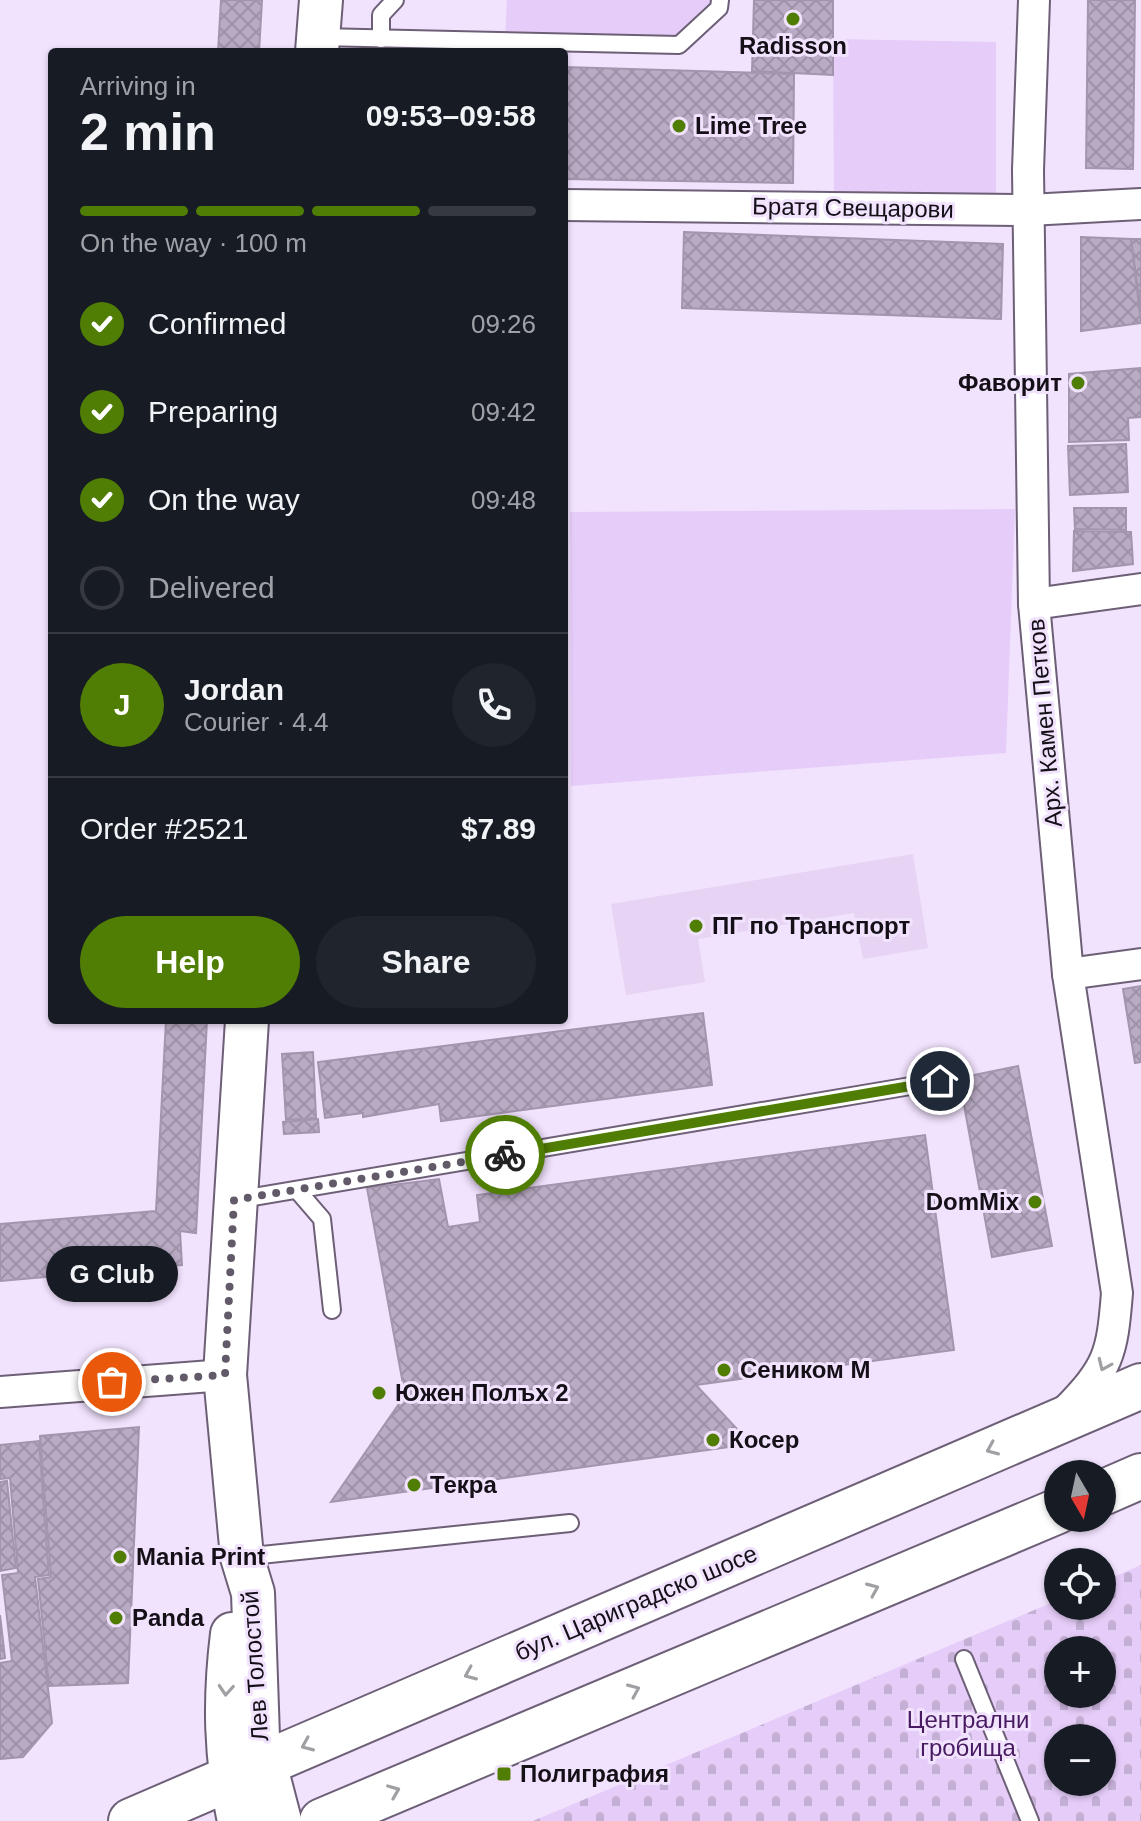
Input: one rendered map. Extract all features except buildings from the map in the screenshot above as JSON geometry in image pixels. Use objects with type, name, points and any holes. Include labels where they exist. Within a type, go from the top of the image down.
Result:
[{"type":"main road","name":"бул. Цариградско шосе","points":[[131,1821],[1141,1386]]},
{"type":"main road","points":[[1116,1487],[1141,1476]]},
{"type":"main road","points":[[322,1821],[1044,1517]]},
{"type":"street","name":"Арх. Камен Петков","points":[[1034,0],[1029,210],[1034,604],[1068,974],[1117,1293],[1113,1346],[1099,1378],[1056,1422]]},
{"type":"street","name":"Братя Свещарови","points":[[568,205],[1029,210],[1141,204]]},
{"type":"street","points":[[1034,604],[1141,589]]},
{"type":"street","points":[[1068,974],[1141,964]]},
{"type":"street","name":"Лев Толостой","points":[[239,1821],[247,1770],[258,1737],[253,1593],[241,1550],[225,1375],[247,1024]]},
{"type":"street","points":[[1117,1293],[1141,1318]]},
{"type":"street","points":[[0,1392],[225,1375]]},
{"type":"street","name":"Лев Толостой","points":[[247,1770],[280,1821]]},
{"type":"lane","points":[[381,39],[381,15],[395,0]]},
{"type":"lane","points":[[318,30],[381,39],[679,45],[719,8],[720,0]]},
{"type":"lane","points":[[234,1200],[940,1081]]},
{"type":"lane","points":[[297,1190],[322,1219],[332,1310]]},
{"type":"lane","points":[[241,1550],[570,1523]]},
{"type":"lane","points":[[964,1659],[1030,1821]]},
{"type":"shaded area","name":"ПГ по Транспорт","points":[[913,854],[928,948],[863,959],[854,913],[698,939],[705,982],[626,995],[611,904]]},
{"type":"green space","points":[[507,0],[720,0],[679,45],[505,41]]},
{"type":"green space","points":[[833,39],[996,42],[996,201],[834,198]]},
{"type":"green space","points":[[1015,509],[1006,753],[571,786],[570,512]]},
{"type":"green space","name":"Централни гробища","points":[[1141,1565],[1141,1821],[533,1821],[1044,1606],[1044,1620],[1116,1620],[1116,1576]]},
{"type":"way so far","points":[[112,1382],[225,1375],[234,1200],[505,1155]]},
{"type":"place","name":"Radisson","points":[[793,19]]},
{"type":"place","name":"Lime Tree","points":[[679,126]]},
{"type":"place","name":"Фаворит","points":[[1078,383]]},
{"type":"place","name":"ПГ по Транспорт","points":[[696,926]]},
{"type":"place","name":"DomMix","points":[[1035,1202]]},
{"type":"place","name":"Сеником М","points":[[724,1370]]},
{"type":"place","name":"G Club","points":[[112,1382]]},
{"type":"place","name":"Южен Полъх 2","points":[[379,1393]]},
{"type":"place","name":"Косер","points":[[713,1440]]},
{"type":"place","name":"Текра","points":[[414,1485]]},
{"type":"place","name":"Mania Print","points":[[120,1557]]},
{"type":"place","name":"Panda","points":[[116,1618]]},
{"type":"place","name":"Полиграфия","points":[[504,1774]]},
{"type":"route","points":[[505,1155],[940,1081]]}]
